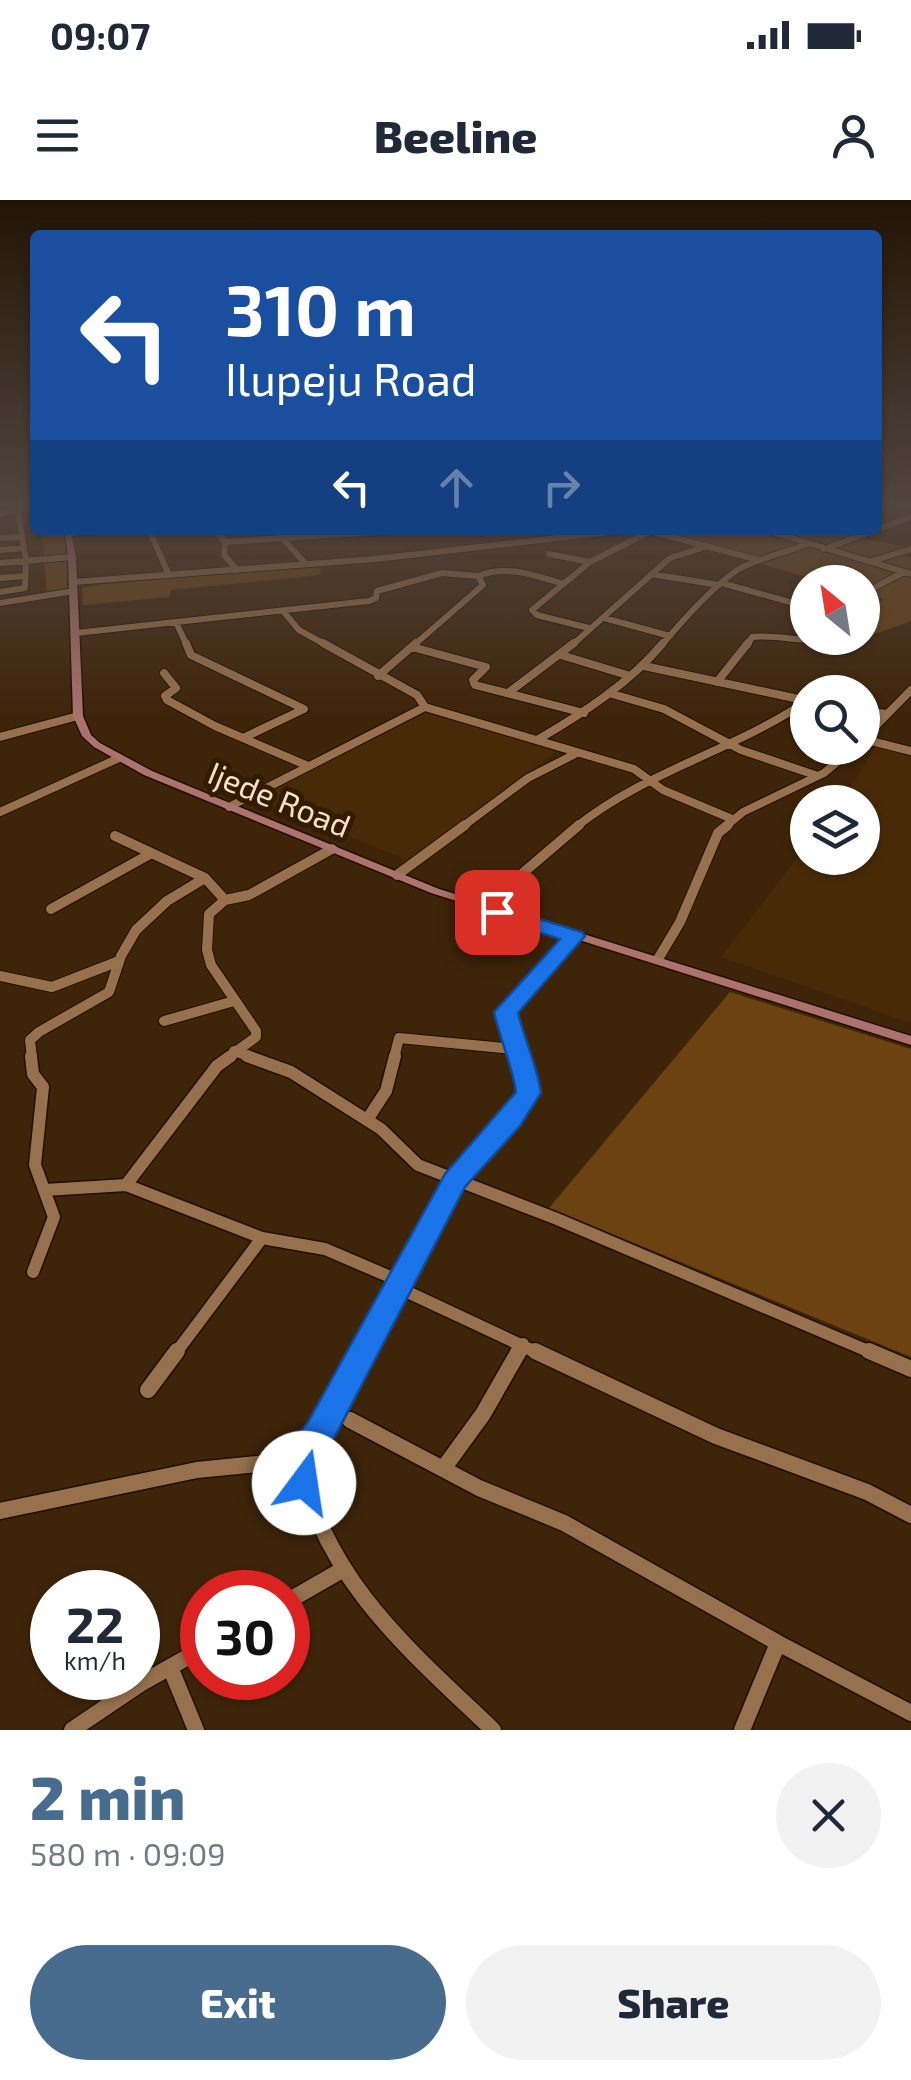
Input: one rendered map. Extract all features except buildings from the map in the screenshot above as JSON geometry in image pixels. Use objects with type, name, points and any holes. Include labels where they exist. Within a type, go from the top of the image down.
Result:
[{"type":"main road","points":[[73,574],[78,716]]},
{"type":"main road","name":"Ijede Road","points":[[78,716],[87,736],[119,758],[332,850],[482,908],[658,959],[911,1041]]},
{"type":"street","points":[[0,603],[74,586],[177,574]]},
{"type":"street","points":[[76,633],[368,601],[376,598],[376,592],[437,574]]},
{"type":"street","points":[[459,574],[483,574]]},
{"type":"street","points":[[523,574],[564,584]]},
{"type":"street","points":[[575,574],[532,612],[589,628]]},
{"type":"street","points":[[508,693],[561,655],[651,574]]},
{"type":"street","points":[[654,574],[722,584],[790,602]]},
{"type":"street","points":[[541,740],[555,727],[584,713],[627,675],[644,666],[732,574]]},
{"type":"street","points":[[880,586],[904,574]]},
{"type":"street","points":[[0,578],[25,576],[24,589],[0,592]]},
{"type":"street","points":[[378,676],[483,585],[478,576]]},
{"type":"street","points":[[284,610],[299,630],[417,695],[424,707]]},
{"type":"street","points":[[604,618],[670,636]]},
{"type":"street","points":[[176,622],[191,655],[304,709],[243,738]]},
{"type":"street","points":[[718,682],[752,636],[790,637]]},
{"type":"street","points":[[412,647],[486,667],[473,684],[584,713]]},
{"type":"street","points":[[561,655],[627,675]]},
{"type":"street","points":[[644,666],[790,697]]},
{"type":"street","points":[[164,672],[176,688],[165,696],[167,700],[308,766]]},
{"type":"street","points":[[880,721],[911,690]]},
{"type":"street","points":[[609,693],[664,709],[732,745],[818,776]]},
{"type":"street","points":[[229,807],[424,707],[634,770],[650,782],[732,819]]},
{"type":"street","points":[[482,908],[626,792],[732,745],[790,711]]},
{"type":"street","points":[[880,713],[886,714]]},
{"type":"street","points":[[0,737],[78,716]]},
{"type":"street","points":[[880,744],[911,751]]},
{"type":"street","points":[[396,874],[528,778],[576,754]]},
{"type":"street","points":[[0,812],[119,758]]},
{"type":"street","points":[[658,959],[680,922],[713,840],[732,819],[832,765]]},
{"type":"street","points":[[116,836],[205,878],[225,900]]},
{"type":"street","points":[[126,1185],[182,1116],[216,1066],[257,1034],[207,950],[212,932],[209,914],[225,900],[248,895],[332,850]]},
{"type":"street","points":[[52,909],[150,854]]},
{"type":"street","points":[[32,1272],[54,1218],[35,1165],[42,1087],[32,1074],[30,1040],[46,1024],[90,1006],[110,992],[119,961],[138,926],[205,878]]},
{"type":"street","points":[[0,1511],[197,1470],[298,1460],[320,1432],[455,1181],[524,1104],[528,1079],[514,1049],[506,1012],[574,936]]},
{"type":"street","points":[[0,976],[52,987],[119,961]]},
{"type":"street","points":[[164,1021],[234,1001]]},
{"type":"street","points":[[367,1120],[386,1091],[399,1038],[514,1049]]},
{"type":"street","points":[[234,1051],[291,1072],[392,1138],[410,1161],[911,1369]]},
{"type":"street","points":[[46,1190],[126,1185],[262,1238],[325,1249],[716,1436],[816,1472],[911,1515]]},
{"type":"street","points":[[148,1390],[262,1238]]},
{"type":"street","points":[[443,1469],[482,1414],[523,1344]]},
{"type":"street","points":[[350,1420],[479,1488],[564,1523],[911,1713]]},
{"type":"street","points":[[298,1460],[309,1506],[342,1570],[418,1657],[493,1730]]},
{"type":"street","points":[[310,1588],[342,1570]]},
{"type":"street","points":[[742,1730],[778,1643]]},
{"type":"street","points":[[72,1730],[180,1661]]},
{"type":"street","points":[[170,1667],[196,1730]]},
{"type":"shaded area","points":[[46,574],[68,574],[69,588],[47,593]]},
{"type":"shaded area","points":[[204,574],[321,575],[171,590],[169,597],[83,605],[82,588]]},
{"type":"shaded area","points":[[880,574],[911,574],[911,621],[880,632]]},
{"type":"shaded area","points":[[423,710],[556,752],[410,861],[255,799]]},
{"type":"shaded area","points":[[880,748],[911,755],[911,1023],[721,957],[790,867],[790,875],[880,875],[880,785],[852,785],[864,765],[880,765]]},
{"type":"shaded area","points":[[730,992],[911,1049],[911,1357],[549,1208]]},
{"type":"route","points":[[304,1483],[298,1460],[320,1432],[455,1181],[524,1104],[528,1093],[525,1066],[514,1049],[506,1012],[574,936],[497,912]]}]
